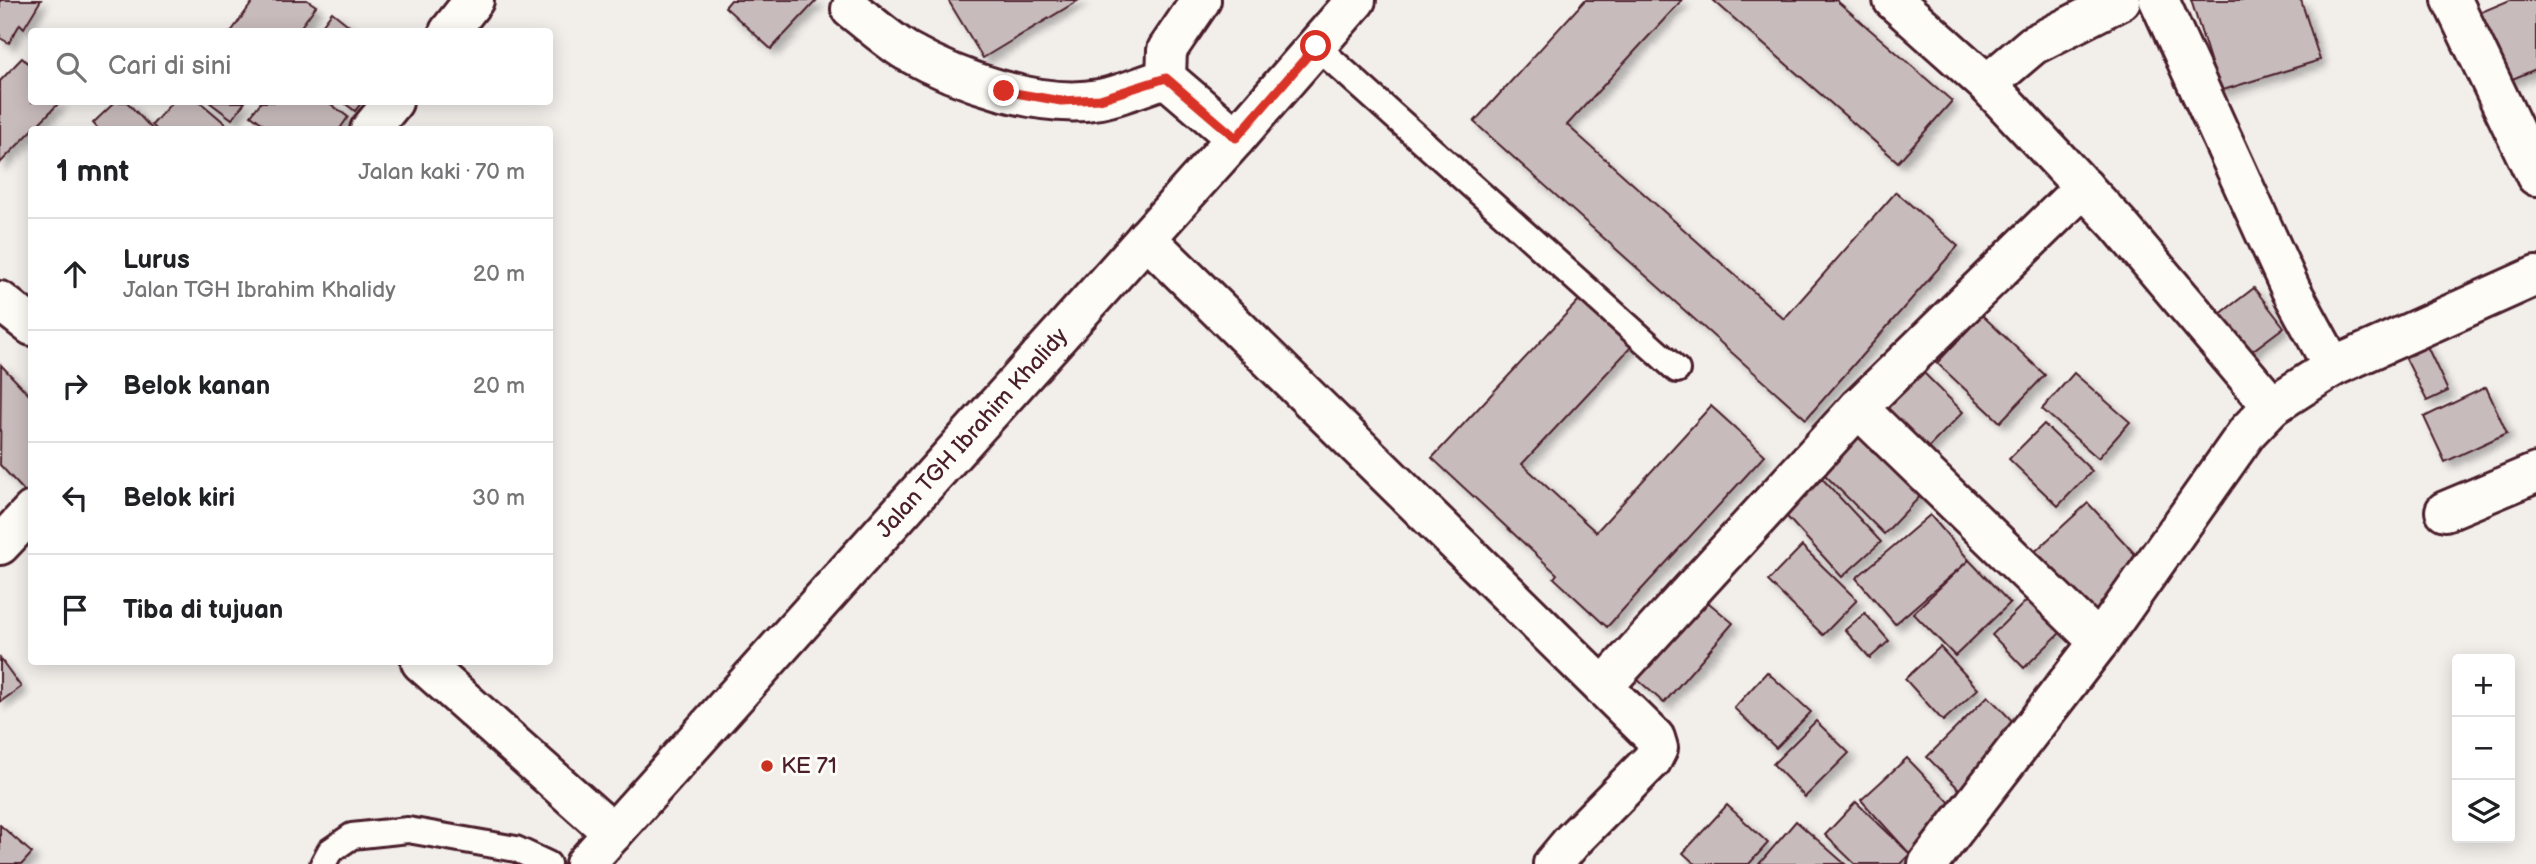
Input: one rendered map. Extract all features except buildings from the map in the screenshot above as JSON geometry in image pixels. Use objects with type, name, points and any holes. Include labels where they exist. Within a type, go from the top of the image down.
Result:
[{"type":"street","points":[[452,28],[474,0]]},
{"type":"street","points":[[1166,78],[1167,50],[1201,0]]},
{"type":"street","name":"Jalan TGH Ibrahim Khalidy","points":[[585,864],[1236,138],[1356,0]]},
{"type":"street","points":[[1893,0],[1987,84],[2084,187],[2272,406]]},
{"type":"street","points":[[1987,84],[2033,45],[2121,0]]},
{"type":"street","points":[[2159,0],[2291,290],[2333,368]]},
{"type":"street","points":[[2452,0],[2536,177]]},
{"type":"street","points":[[851,9],[904,49],[931,64],[1004,91],[1061,101],[1100,99],[1166,78]]},
{"type":"street","points":[[1166,78],[1236,138]]},
{"type":"street","points":[[373,126],[391,105]]},
{"type":"street","points":[[1603,687],[1858,408],[2084,187]]},
{"type":"street","points":[[1146,238],[1655,738],[1658,748],[1652,760],[1553,864]]},
{"type":"street","points":[[1928,864],[2099,642],[2248,431],[2272,406],[2333,368],[2536,276]]},
{"type":"street","points":[[0,301],[28,323]]},
{"type":"street","points":[[1858,408],[2099,642]]},
{"type":"street","points":[[2445,511],[2536,473]]},
{"type":"street","points":[[0,545],[28,515]]},
{"type":"street","points":[[424,665],[613,832]]},
{"type":"lane","points":[[1316,46],[1677,370]]},
{"type":"lane","points":[[323,864],[330,851],[352,836],[408,830],[516,849],[548,864]]},
{"type":"place","name":"KE 71","points":[[767,766]]},
{"type":"route","points":[[1004,91],[1061,101],[1100,99],[1166,78],[1236,138],[1316,46]]}]
